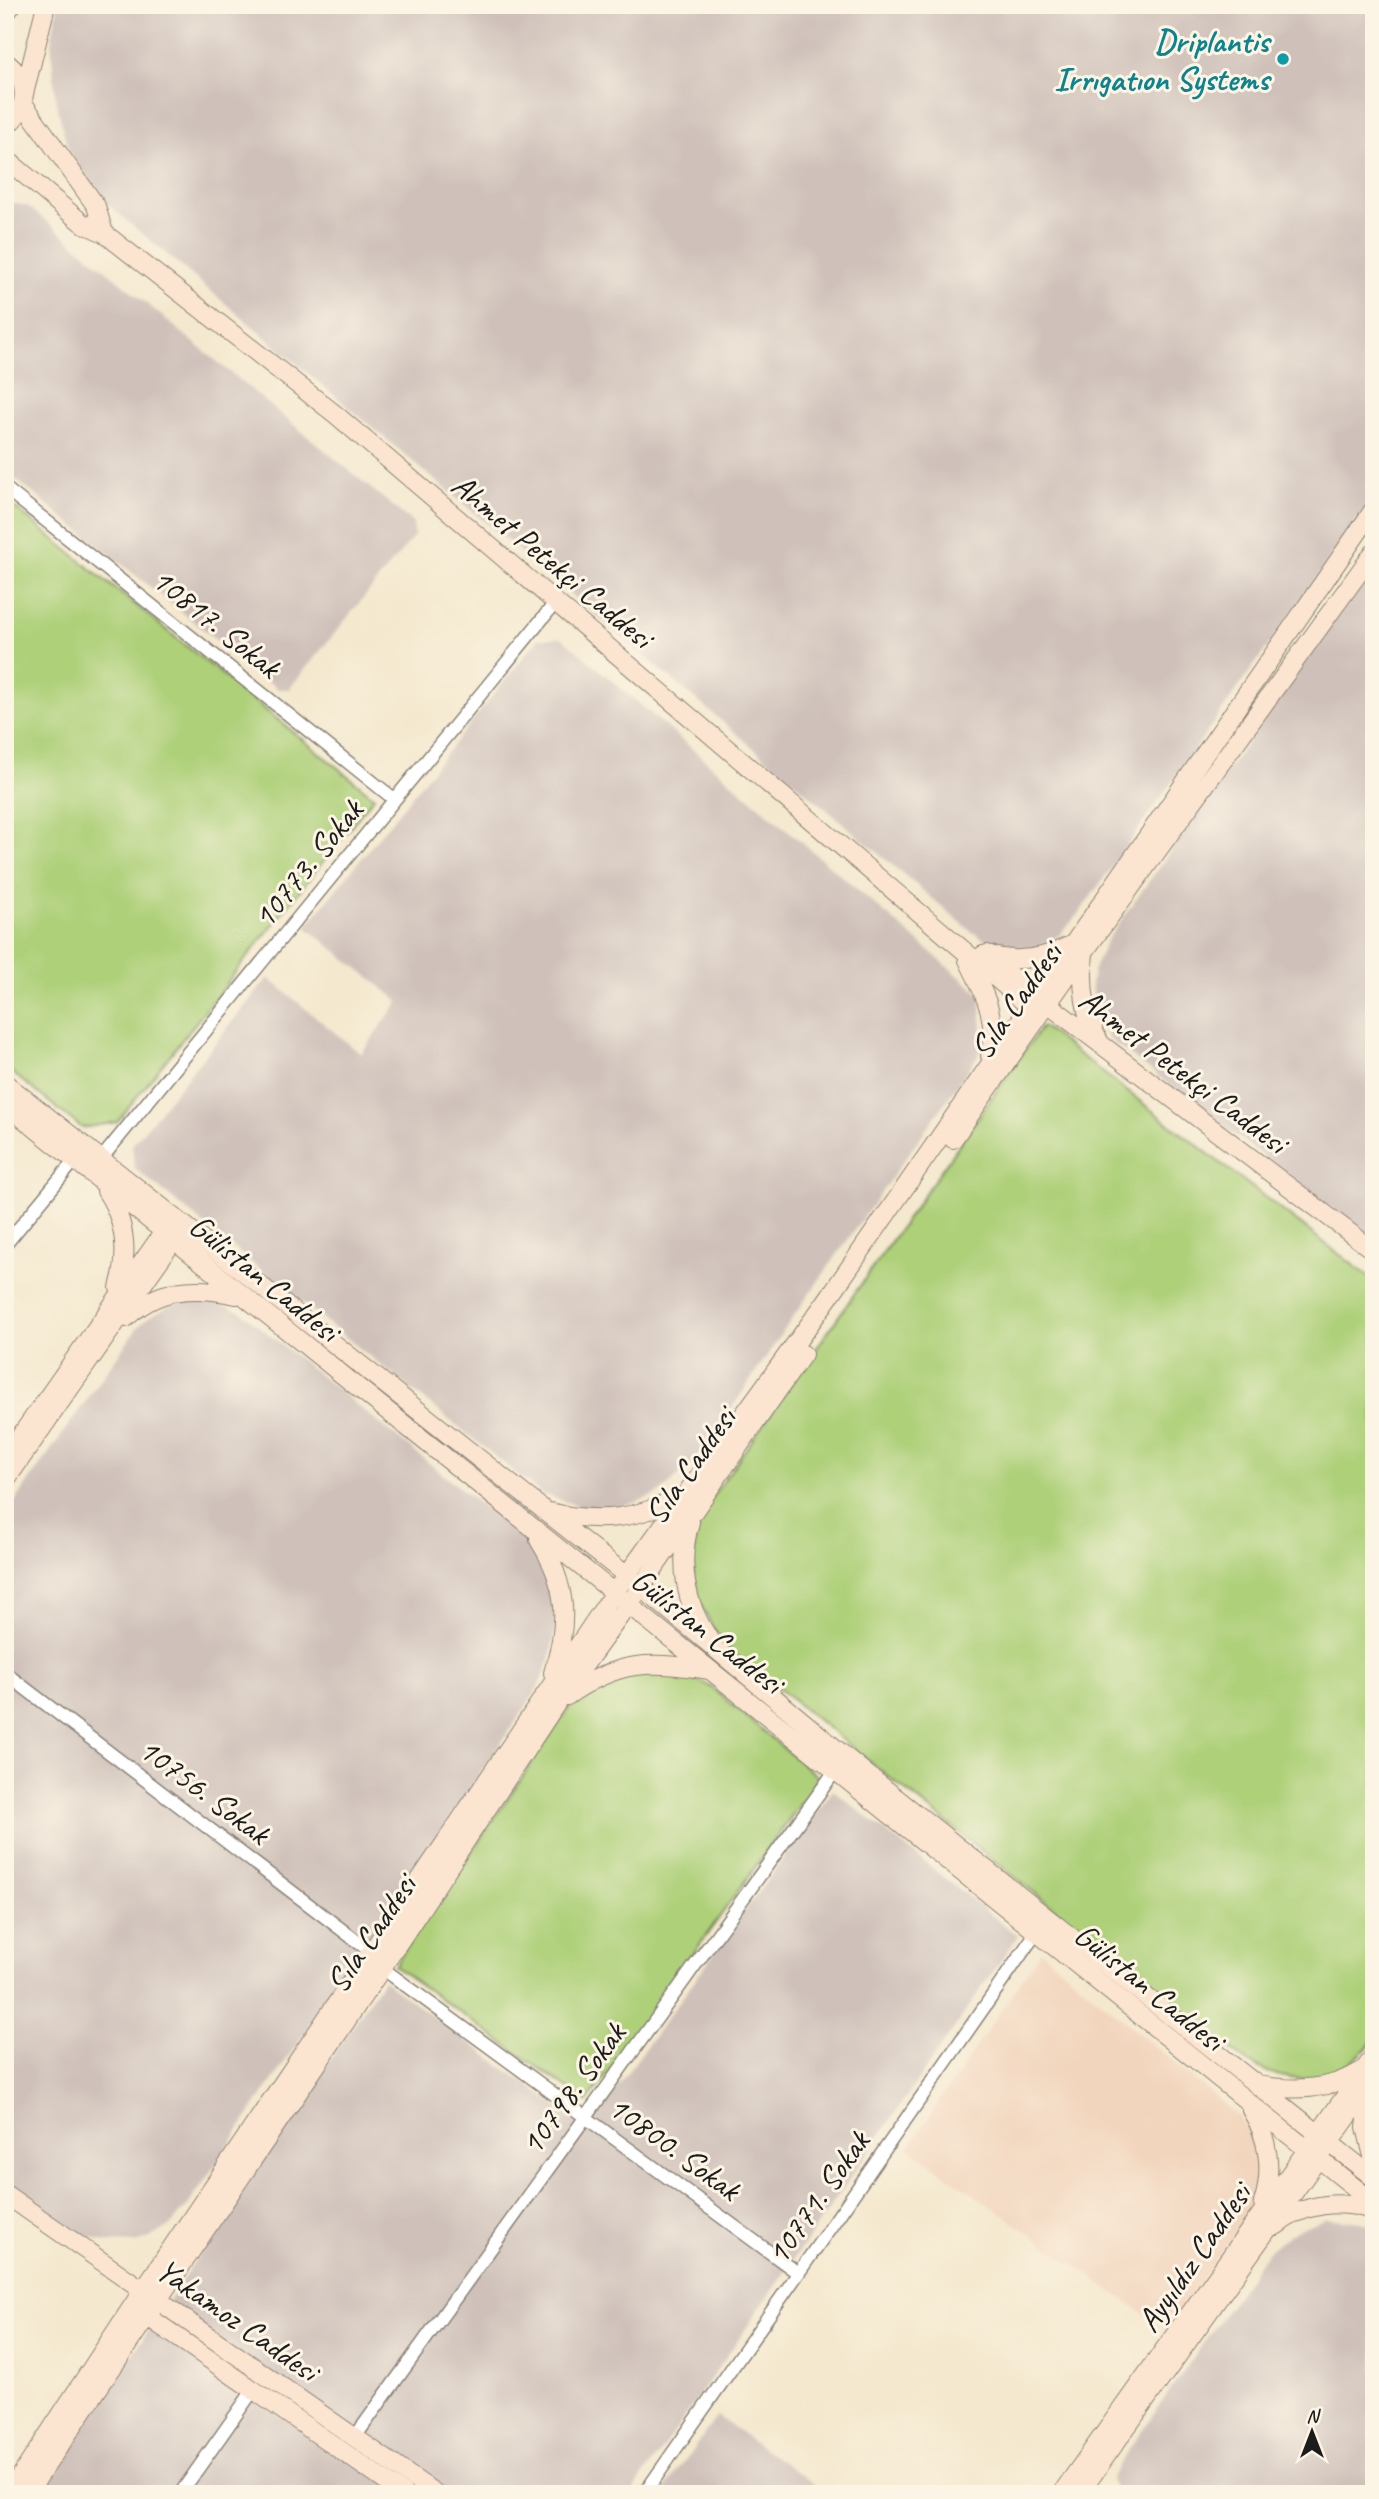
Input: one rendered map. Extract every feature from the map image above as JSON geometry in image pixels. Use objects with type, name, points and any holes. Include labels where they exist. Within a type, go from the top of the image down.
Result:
[{"type":"street","points":[[5,14],[12,5]]},
{"type":"street","points":[[5,126],[16,117],[24,99],[46,5]]},
{"type":"street","points":[[5,62],[21,79],[24,99],[96,206],[104,233]]},
{"type":"street","name":"Ahmet Petekçi Caddesi","points":[[5,158],[13,172],[82,223],[104,233],[335,414],[964,948],[1038,1005],[1101,1044],[1374,1251]]},
{"type":"street","name":"10817. Sokak","points":[[5,488],[394,799]]},
{"type":"street","name":"Sıla Caddesi","points":[[27,2494],[382,1968],[551,1698],[1038,1005],[1374,509]]},
{"type":"street","name":"Sıla Caddesi","points":[[1077,948],[1374,552]]},
{"type":"street","name":"10773. Sokak","points":[[99,1168],[394,799],[556,603]]},
{"type":"street","points":[[964,948],[1015,959],[1077,948],[1084,1000],[1092,1028],[1101,1044]]},
{"type":"street","points":[[964,948],[987,998],[995,1032],[988,1065]]},
{"type":"street","name":"Sıla Caddesi","points":[[690,1502],[988,1065],[1038,1005]]},
{"type":"street","name":"Gülistan Caddesi","points":[[5,1083],[99,1168],[167,1236],[620,1600],[713,1671],[1036,1933],[1249,2092],[1324,2136],[1374,2178]]},
{"type":"street","name":"Gülistan Caddesi","points":[[5,1104],[75,1160],[99,1168],[180,1222],[634,1582],[1249,2092],[1312,2153],[1374,2203]]},
{"type":"street","points":[[5,1245],[75,1160]]},
{"type":"street","points":[[99,1168],[124,1232],[124,1272],[116,1299]]},
{"type":"street","points":[[5,1458],[116,1299],[180,1222]]},
{"type":"street","points":[[5,1481],[105,1337],[167,1236]]},
{"type":"street","points":[[105,1337],[131,1313],[164,1293],[205,1288],[242,1296]]},
{"type":"street","points":[[544,1511],[575,1518],[632,1517],[690,1502],[685,1542],[686,1589],[695,1616],[720,1653]]},
{"type":"street","points":[[9,2494],[132,2306],[371,1952],[551,1698],[566,1616],[551,1558],[531,1528]]},
{"type":"street","points":[[551,1698],[605,1675],[642,1664],[713,1671]]},
{"type":"street","name":"10756. Sokak","points":[[5,1673],[371,1952]]},
{"type":"street","name":"10798. Sokak","points":[[355,2437],[835,1771]]},
{"type":"street","name":"10771. Sokak","points":[[644,2494],[1036,1933]]},
{"type":"street","name":"10800. Sokak","points":[[382,1968],[798,2273]]},
{"type":"street","points":[[1260,2213],[1266,2193],[1269,2158],[1249,2092],[1316,2088],[1371,2071],[1366,2127],[1374,2161]]},
{"type":"street","name":"Ayyıldız Caddesi","points":[[1086,2491],[1260,2239],[1312,2153],[1371,2071]]},
{"type":"street","name":"Ayyıldız Caddesi","points":[[1062,2494],[1260,2213],[1312,2153]]},
{"type":"street","name":"Yakamoz Caddesi","points":[[5,2194],[355,2437],[402,2488]]},
{"type":"street","points":[[1260,2239],[1293,2214],[1319,2206],[1349,2204],[1374,2211]]},
{"type":"street","name":"Yakamoz Caddesi","points":[[132,2306],[402,2488],[436,2494]]},
{"type":"street","points":[[180,2494],[254,2389]]},
{"type":"shaded area","points":[[58,5],[1374,5],[1374,496],[1077,916],[1058,936],[1036,947],[1000,948],[971,931],[94,193],[68,149],[56,102],[51,43]]},
{"type":"shaded area","points":[[5,201],[28,206],[413,523],[414,536],[289,689],[278,689],[5,471]]},
{"type":"shaded area","points":[[1374,563],[1374,1237],[1371,1238],[1109,1039],[1095,1013],[1091,985],[1093,971],[1106,942]]},
{"type":"shaded area","points":[[539,638],[562,638],[981,995],[982,1050],[793,1317],[702,1452],[659,1493],[634,1503],[608,1508],[582,1507],[542,1494],[134,1168],[132,1145],[268,978],[361,1054],[399,1001],[306,927]]},
{"type":"shaded area","points":[[200,1299],[241,1312],[527,1542],[548,1579],[556,1625],[550,1660],[535,1693],[188,2205],[170,2226],[148,2239],[134,2243],[106,2242],[81,2234],[5,2181],[5,1515],[138,1327],[149,1317],[174,1304]]},
{"type":"shaded area","points":[[833,1790],[1018,1936],[631,2494],[39,2494],[383,1980],[587,2128]]},
{"type":"shaded area","points":[[1041,1951],[1238,2116],[1256,2144],[1260,2177],[1251,2210],[1167,2330],[908,2148]]},
{"type":"shaded area","points":[[1326,2218],[1361,2222],[1374,2228],[1374,2494],[1116,2494],[1111,2480],[1120,2462],[1268,2251],[1294,2231]]},
{"type":"shaded area","points":[[717,2416],[828,2494],[661,2494]]},
{"type":"green space","points":[[5,500],[374,797],[117,1122],[82,1128],[5,1067]]},
{"type":"green space","points":[[1042,1026],[1374,1281],[1374,2040],[1359,2055],[1329,2074],[1312,2078],[1278,2075],[1243,2059],[731,1651],[717,1634],[699,1598],[694,1579],[695,1540],[710,1500]]},
{"type":"green space","points":[[671,1672],[692,1677],[711,1687],[819,1778],[587,2102],[394,1966],[573,1702],[621,1675]]},
{"type":"place","name":"Driplantis Irrıgatıon Systems","points":[[1283,59]]}]
